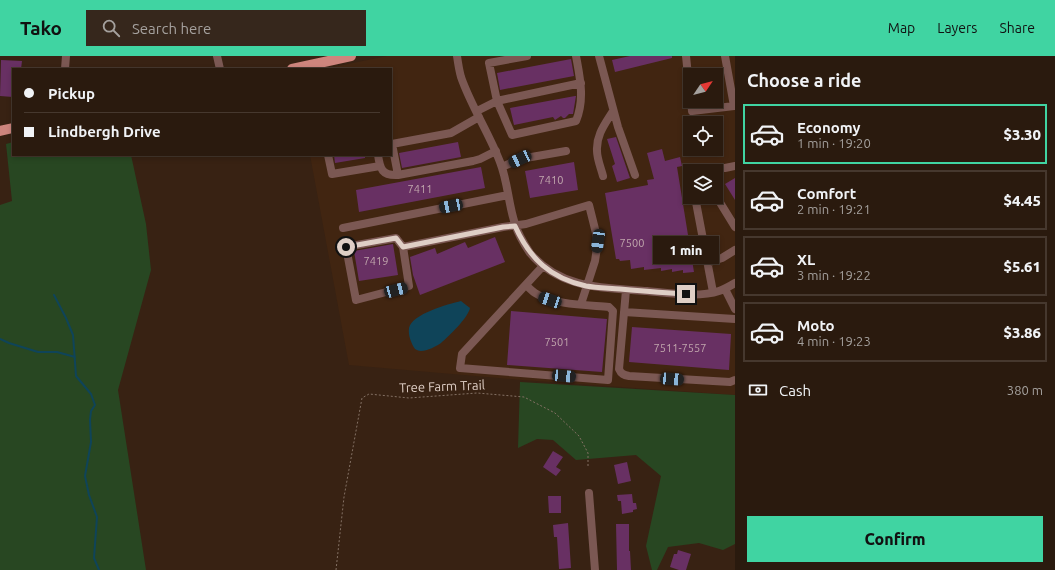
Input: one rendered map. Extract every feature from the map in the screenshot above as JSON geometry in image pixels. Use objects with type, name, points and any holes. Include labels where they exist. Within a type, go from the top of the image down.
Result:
[{"type":"main road","points":[[297,68],[351,56]]},
{"type":"main road","points":[[0,130],[12,128]]},
{"type":"street","points":[[65,68],[66,56]]},
{"type":"street","points":[[217,56],[220,68]]},
{"type":"street","points":[[457,56],[461,76],[468,94],[496,151],[502,167],[515,226],[527,248],[543,266],[553,273],[570,281],[587,286],[626,290],[686,294],[713,292],[735,283]]},
{"type":"street","points":[[527,56],[489,63],[497,101],[512,135],[576,121],[580,111],[581,83],[576,56]]},
{"type":"street","points":[[599,56],[613,111],[635,175]]},
{"type":"street","points":[[686,56],[687,68]]},
{"type":"street","points":[[723,107],[734,106],[725,56]]},
{"type":"street","points":[[398,175],[392,144],[451,133],[497,101],[581,83]]},
{"type":"street","points":[[692,108],[692,111],[717,108]]},
{"type":"street","points":[[603,176],[597,152],[597,140],[601,130],[613,111]]},
{"type":"street","points":[[378,156],[382,171],[387,174],[398,175],[473,161],[496,151]]},
{"type":"street","points":[[502,167],[520,159],[566,151]]},
{"type":"street","points":[[328,156],[332,174],[380,166]]},
{"type":"street","points":[[725,168],[735,166]]},
{"type":"street","points":[[343,228],[508,195]]},
{"type":"street","points":[[696,204],[713,292]]},
{"type":"street","points":[[721,204],[735,227]]},
{"type":"street","points":[[403,247],[503,227],[526,224],[589,205],[598,241],[595,261],[581,304]]},
{"type":"street","points":[[396,238],[403,247],[409,286],[356,300],[346,247],[396,238]]},
{"type":"street","points":[[707,263],[722,258],[735,250]]},
{"type":"street","points":[[526,285],[535,293],[550,300],[609,307],[613,311],[608,380],[460,368],[462,354],[543,266]]},
{"type":"street","points":[[725,288],[735,309]]},
{"type":"street","points":[[626,290],[619,369],[624,375],[730,382],[735,380]]},
{"type":"street","points":[[624,312],[735,319]]},
{"type":"street","points":[[589,494],[595,570]]},
{"type":"path","name":"Tree Farm Trail","points":[[336,570],[344,497],[358,416],[362,398],[370,394],[409,398],[477,393],[524,397],[555,412],[579,436],[588,453],[588,467]]},
{"type":"shaded area","points":[[387,56],[735,56],[735,395],[522,380],[349,365],[310,156],[392,156],[392,68],[329,68]]},
{"type":"green space","points":[[12,142],[12,156],[131,156],[146,224],[151,270],[118,390],[146,570],[0,570],[0,205],[12,201],[6,144]]},
{"type":"green space","points":[[520,382],[735,395],[735,544],[723,550],[699,543],[668,547],[657,570],[652,570],[646,546],[661,476],[636,455],[576,460],[553,440],[537,439],[518,448]]},
{"type":"water","points":[[461,301],[470,308],[462,322],[441,343],[426,350],[419,351],[415,349],[411,342],[409,333],[409,328],[412,323],[417,318],[431,310]]},
{"type":"building","points":[[630,56],[672,56],[672,58],[615,72],[612,60]]},
{"type":"building","points":[[571,59],[574,76],[500,90],[497,73]]},
{"type":"building","points":[[1,60],[22,61],[21,68],[12,68],[12,97],[0,96]]},
{"type":"building","points":[[576,96],[573,114],[569,114],[565,118],[561,116],[555,120],[553,117],[514,125],[510,108]]},
{"type":"building","points":[[616,137],[630,178],[617,182],[612,166],[615,164],[607,139]]},
{"type":"building","points":[[458,142],[461,157],[402,168],[399,153]]},
{"type":"building","points":[[662,149],[665,161],[680,157],[682,166],[677,167],[694,272],[683,273],[683,270],[672,272],[672,269],[661,271],[661,268],[644,270],[644,267],[631,269],[630,260],[620,261],[619,259],[616,259],[605,193],[648,185],[647,180],[654,179],[647,153]]},
{"type":"building","points":[[334,156],[365,156],[365,158],[335,163]]},
{"type":"building","points":[[574,162],[578,190],[530,198],[525,171]]},
{"type":"building","points":[[481,167],[485,188],[359,212],[356,190]]},
{"type":"building","points":[[735,178],[735,200],[725,184]]},
{"type":"building","points":[[495,237],[505,262],[420,295],[413,275],[410,257],[435,248],[437,254],[465,242],[468,248]]},
{"type":"building","points":[[393,244],[398,275],[359,281],[354,251]]},
{"type":"building","points":[[511,311],[607,319],[602,372],[507,365]]},
{"type":"building","points":[[632,327],[731,334],[729,370],[629,362]]},
{"type":"building","points":[[553,451],[563,457],[556,467],[561,470],[556,476],[543,467]]},
{"type":"building","points":[[627,462],[631,481],[618,484],[614,465]]},
{"type":"building","points":[[632,494],[633,503],[636,503],[637,509],[633,510],[633,512],[622,514],[621,501],[618,501],[617,495]]},
{"type":"building","points":[[548,496],[561,496],[561,513],[549,513]]},
{"type":"building","points":[[568,523],[571,568],[559,569],[557,537],[554,537],[553,525]]},
{"type":"building","points":[[616,524],[629,524],[631,570],[617,570]]},
{"type":"building","points":[[678,550],[691,554],[686,570],[679,570],[670,567],[674,554],[677,554]]},
{"type":"waterway","points":[[54,295],[73,335],[76,376],[91,394],[95,405],[91,411],[91,442],[85,476],[89,495],[97,517],[94,558],[99,570]]},
{"type":"waterway","points":[[0,339],[38,352],[57,352],[75,357]]},
{"type":"route","points":[[346,247],[396,238],[403,247],[503,227],[515,226],[521,239],[534,257],[553,273],[570,281],[595,287],[686,294]]}]
